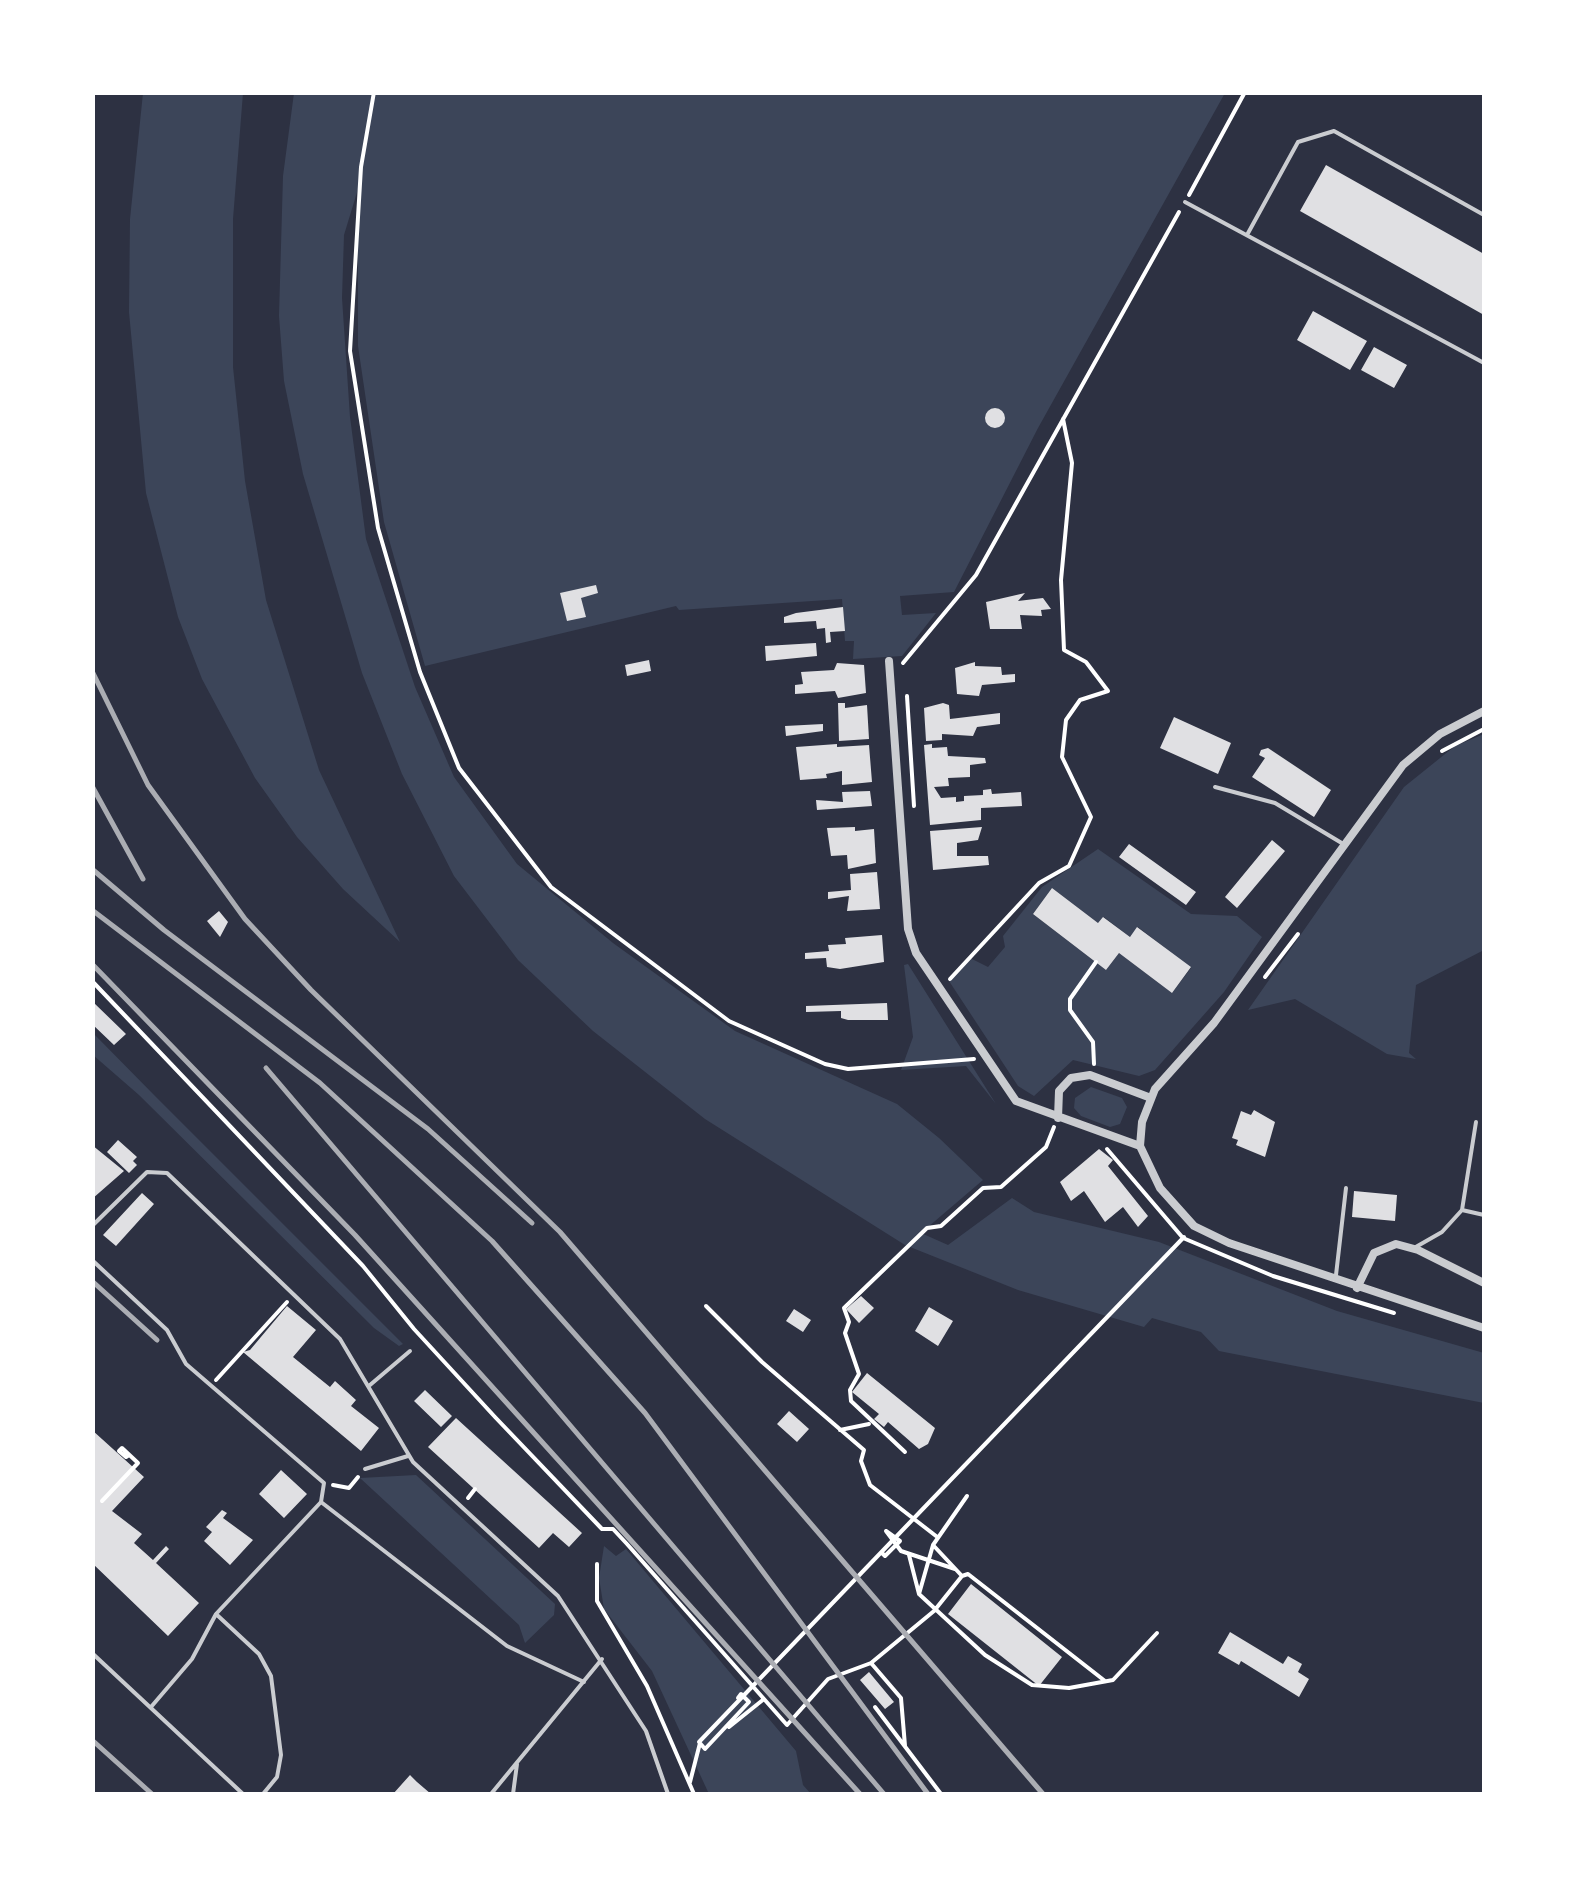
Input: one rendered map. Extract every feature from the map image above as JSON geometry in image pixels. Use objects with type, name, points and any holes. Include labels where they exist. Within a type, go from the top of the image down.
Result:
[{"type":"street","points":[[889,661],[910,942],[1016,1101],[1140,1146]]},
{"type":"street","points":[[1484,712],[1440,734],[1413,756],[1151,1098],[1140,1146],[1160,1188],[1194,1226],[1357,1288],[1484,1328]]},
{"type":"street","points":[[1058,1118],[1059,1092],[1071,1078],[1090,1075],[1151,1098]]},
{"type":"street","points":[[1357,1288],[1368,1260],[1380,1248],[1396,1244],[1414,1248],[1484,1283]]},
{"type":"lane","points":[[1247,234],[1298,142],[1334,130],[1484,215]]},
{"type":"lane","points":[[1186,202],[1484,363]]},
{"type":"lane","points":[[1214,787],[1275,802],[1345,845]]},
{"type":"lane","points":[[1414,1248],[1451,1226],[1462,1210],[1476,1122]]},
{"type":"lane","points":[[92,1226],[147,1172],[166,1173],[340,1339],[408,1456],[534,1570],[602,1659],[646,1731],[668,1794]]},
{"type":"lane","points":[[1335,1280],[1346,1188]]},
{"type":"lane","points":[[1462,1210],[1484,1215]]},
{"type":"lane","points":[[92,1260],[168,1330],[186,1364],[213,1383],[324,1483],[321,1502],[216,1614],[192,1659],[151,1707]]},
{"type":"lane","points":[[370,1385],[405,1360],[410,1351]]},
{"type":"lane","points":[[365,1469],[408,1456]]},
{"type":"lane","points":[[321,1502],[507,1646],[584,1682]]},
{"type":"lane","points":[[216,1614],[259,1654],[271,1676],[281,1755],[277,1777],[263,1794]]},
{"type":"lane","points":[[92,1652],[243,1794]]},
{"type":"lane","points":[[491,1794],[602,1659]]},
{"type":"lane","points":[[513,1794],[517,1763]]},
{"type":"path","points":[[374,92],[361,167],[350,351],[378,528],[420,672],[459,768],[551,887],[729,1021],[825,1064],[848,1068],[984,1057]]},
{"type":"path","points":[[890,678],[976,575],[1245,92]]},
{"type":"path","points":[[940,969],[948,982],[1039,883],[1069,866],[1092,817],[1062,757],[1066,720],[1080,700],[1108,692],[1086,662],[1064,650],[1061,580],[1072,463],[1064,419]]},
{"type":"path","points":[[907,696],[914,814]]},
{"type":"path","points":[[1438,753],[1484,728]]},
{"type":"path","points":[[1253,969],[1266,978],[1301,930]]},
{"type":"path","points":[[1094,1064],[1093,1042],[1070,1010],[1070,999],[1096,962]]},
{"type":"path","points":[[92,981],[351,1252],[414,1329],[602,1529],[617,1533],[787,1724],[828,1679],[871,1663],[934,1610],[968,1574],[1109,1682]]},
{"type":"path","points":[[963,1044],[981,1072]]},
{"type":"path","points":[[1080,1061],[1109,1068]]},
{"type":"path","points":[[905,1452],[872,1424],[849,1396],[858,1374],[844,1333],[849,1322],[844,1308],[924,1230],[941,1226],[983,1188],[1001,1188],[1046,1147],[1058,1118]]},
{"type":"path","points":[[1038,1124],[1054,1129]]},
{"type":"path","points":[[1106,1147],[1183,1238],[1273,1276],[1398,1315]]},
{"type":"path","points":[[690,1782],[702,1737],[742,1694],[749,1702],[706,1749],[699,1742],[881,1553],[1183,1238]]},
{"type":"path","points":[[213,1383],[293,1295]]},
{"type":"path","points":[[706,1306],[864,1450],[861,1461],[870,1485],[938,1537]]},
{"type":"path","points":[[840,1430],[872,1424]]},
{"type":"path","points":[[102,1501],[138,1463],[129,1454]]},
{"type":"path","points":[[466,1502],[475,1489]]},
{"type":"path","points":[[919,1594],[933,1545],[967,1496]]},
{"type":"path","points":[[881,1553],[885,1556],[892,1548],[900,1541],[888,1529],[884,1533],[898,1547],[909,1555],[956,1570]]},
{"type":"path","points":[[933,1545],[962,1576]]},
{"type":"path","points":[[909,1555],[919,1594],[934,1610],[972,1646],[1032,1685],[1069,1688],[1109,1682],[1157,1633]]},
{"type":"path","points":[[598,1564],[596,1600],[646,1686],[694,1794]]},
{"type":"path","points":[[871,1663],[901,1698],[906,1747]]},
{"type":"path","points":[[702,1737],[708,1744],[764,1698]]},
{"type":"path","points":[[875,1707],[942,1794]]},
{"type":"shaded area","points":[[143,93],[243,93],[233,219],[233,367],[245,481],[266,600],[319,770],[400,942],[343,889],[297,837],[255,778],[202,679],[178,617],[146,493],[129,312],[130,219]]},
{"type":"shaded area","points":[[294,93],[1225,93],[1038,428],[954,592],[900,596],[902,615],[936,613],[902,656],[853,659],[854,641],[845,641],[842,599],[679,610],[676,606],[425,666],[384,522],[358,346],[358,189],[344,235],[342,298],[350,417],[366,539],[415,687],[454,777],[517,864],[613,943],[735,1031],[897,1104],[939,1138],[983,1180],[921,1233],[948,1245],[1012,1198],[1034,1212],[1159,1242],[1337,1311],[1484,1353],[1484,1403],[1219,1351],[1201,1332],[1152,1318],[1144,1327],[1018,1290],[905,1245],[705,1119],[593,1031],[518,960],[454,876],[402,774],[362,673],[303,474],[284,381],[279,316],[283,176]]},
{"type":"shaded area","points":[[1484,734],[1484,950],[1416,985],[1409,1053],[1416,1059],[1387,1054],[1295,999],[1248,1010],[1404,787],[1455,746]]},
{"type":"shaded area","points":[[1098,849],[1191,914],[1237,916],[1262,937],[1224,992],[1155,1070],[1139,1076],[1073,1060],[1034,1096],[1018,1086],[949,981],[970,958],[988,967],[1005,947],[1003,936],[1042,887]],"holes":[[[1052,888],[1098,923],[1104,917],[1130,937],[1138,927],[1191,968],[1172,993],[1119,953],[1106,970],[1033,914]]]},
{"type":"shaded area","points":[[908,964],[996,1104],[966,1066],[901,1070],[913,1037],[904,965]]},
{"type":"shaded area","points":[[93,1033],[403,1344],[399,1346],[374,1328],[139,1095],[93,1055]]},
{"type":"shaded area","points":[[1091,1087],[1122,1098],[1127,1107],[1120,1124],[1110,1127],[1081,1116],[1074,1108],[1075,1098]]},
{"type":"shaded area","points":[[416,1475],[555,1604],[554,1615],[525,1643],[519,1625],[360,1478]]},
{"type":"shaded area","points":[[604,1546],[616,1556],[626,1549],[796,1751],[803,1785],[811,1794],[709,1794],[652,1671],[604,1609],[599,1578]]},
{"type":"building","points":[[1326,165],[1484,254],[1484,315],[1300,211]]},
{"type":"building","points":[[1313,311],[1367,341],[1350,370],[1297,340]]},
{"type":"building","points":[[1374,347],[1407,365],[1394,388],[1361,370]]},
{"type":"building","points":[[995,408],[1005,418],[995,428],[985,418]]},
{"type":"building","points":[[596,585],[598,593],[581,598],[586,617],[567,621],[560,593]]},
{"type":"building","points":[[1025,593],[1018,601],[1043,598],[1051,609],[1041,610],[1042,616],[1020,615],[1022,629],[990,629],[986,602]]},
{"type":"building","points":[[843,607],[845,631],[830,632],[831,642],[826,643],[825,628],[817,629],[816,621],[784,623],[784,617],[796,613]]},
{"type":"building","points":[[816,643],[817,656],[766,661],[765,646]]},
{"type":"building","points":[[649,660],[651,671],[627,676],[625,665]]},
{"type":"building","points":[[975,662],[975,666],[1001,667],[1002,675],[1015,674],[1015,682],[982,685],[979,696],[957,694],[955,668]]},
{"type":"building","points":[[837,663],[864,665],[866,693],[838,698],[835,691],[795,694],[795,685],[803,684],[801,672],[834,670]]},
{"type":"building","points":[[838,703],[845,703],[845,708],[867,705],[869,739],[839,741]]},
{"type":"building","points":[[949,705],[950,719],[1000,713],[1000,724],[977,727],[973,736],[942,734],[942,740],[926,741],[924,708]]},
{"type":"building","points":[[1174,717],[1231,743],[1218,774],[1160,748]]},
{"type":"building","points":[[823,724],[823,731],[786,736],[785,726]]},
{"type":"building","points":[[932,744],[932,748],[947,747],[948,756],[985,758],[986,763],[970,765],[970,777],[948,778],[949,786],[934,787],[941,798],[964,801],[964,796],[983,795],[983,790],[991,789],[992,794],[1021,792],[1022,806],[981,808],[981,820],[930,825],[924,745]]},
{"type":"building","points":[[869,745],[872,782],[842,785],[842,771],[826,774],[827,778],[800,780],[796,747]]},
{"type":"building","points":[[1268,748],[1331,790],[1314,817],[1252,777],[1265,758],[1259,755],[1261,750]]},
{"type":"building","points":[[870,791],[872,806],[817,810],[816,800],[843,802],[842,792]]},
{"type":"building","points":[[855,827],[855,831],[874,829],[876,863],[848,869],[847,855],[831,856],[827,828]]},
{"type":"building","points":[[982,827],[978,840],[957,843],[957,856],[988,856],[989,865],[933,870],[930,831]]},
{"type":"building","points":[[1272,840],[1285,851],[1237,908],[1225,897]]},
{"type":"building","points":[[1129,844],[1196,892],[1186,905],[1119,857]]},
{"type":"building","points":[[877,872],[880,909],[847,911],[849,896],[828,899],[828,892],[851,890],[850,874]]},
{"type":"building","points":[[1052,888],[1098,923],[1103,917],[1130,937],[1137,927],[1191,967],[1172,993],[1119,953],[1106,970],[1033,914]]},
{"type":"building","points":[[219,911],[228,922],[220,937],[207,921]]},
{"type":"building","points":[[882,935],[884,962],[840,969],[827,967],[826,958],[805,959],[805,953],[829,951],[828,945],[846,944],[845,938]]},
{"type":"building","points":[[92,1001],[126,1034],[114,1045],[92,1024]]},
{"type":"building","points":[[887,1003],[888,1020],[848,1020],[841,1018],[841,1011],[806,1012],[806,1006]]},
{"type":"building","points":[[1254,1110],[1275,1122],[1265,1157],[1236,1145],[1238,1140],[1232,1138],[1241,1111],[1251,1115]]},
{"type":"building","points":[[118,1140],[137,1157],[133,1161],[137,1165],[129,1173],[107,1152]]},
{"type":"building","points":[[92,1145],[124,1171],[92,1199]]},
{"type":"building","points":[[1099,1149],[1113,1160],[1108,1166],[1148,1216],[1138,1227],[1123,1207],[1105,1222],[1084,1191],[1071,1201],[1060,1182]]},
{"type":"building","points":[[1354,1191],[1397,1195],[1395,1221],[1352,1217]]},
{"type":"building","points":[[142,1193],[154,1204],[116,1246],[103,1235]]},
{"type":"building","points":[[861,1296],[874,1308],[859,1323],[846,1309]]},
{"type":"building","points":[[287,1306],[316,1330],[293,1357],[330,1387],[335,1381],[356,1400],[351,1406],[379,1428],[361,1451],[243,1352],[250,1350]]},
{"type":"building","points":[[929,1307],[953,1321],[938,1346],[915,1331]]},
{"type":"building","points":[[794,1309],[811,1320],[803,1332],[786,1321]]},
{"type":"building","points":[[867,1373],[935,1428],[928,1444],[919,1449],[888,1422],[884,1427],[874,1419],[879,1414],[852,1392]]},
{"type":"building","points":[[425,1390],[452,1416],[441,1427],[414,1401]]},
{"type":"building","points":[[789,1411],[809,1429],[797,1442],[777,1424]]},
{"type":"building","points":[[456,1418],[582,1533],[569,1547],[553,1533],[539,1548],[428,1447]]},
{"type":"building","points":[[92,1430],[144,1477],[112,1511],[142,1534],[134,1543],[153,1560],[166,1546],[169,1549],[156,1563],[199,1603],[168,1636],[92,1563]]},
{"type":"building","points":[[281,1470],[307,1494],[284,1518],[259,1494]]},
{"type":"building","points":[[222,1510],[227,1513],[223,1518],[253,1540],[230,1565],[204,1541],[212,1532],[206,1527]]},
{"type":"building","points":[[971,1584],[1062,1657],[1039,1686],[948,1614]]},
{"type":"building","points":[[1230,1632],[1283,1664],[1288,1656],[1302,1664],[1298,1672],[1309,1679],[1299,1697],[1241,1661],[1239,1665],[1218,1653]]},
{"type":"building","points":[[869,1672],[894,1702],[885,1709],[860,1680]]},
{"type":"building","points":[[410,1775],[417,1782],[431,1794],[393,1794]]},
{"type":"railway","points":[[92,671],[148,785],[245,919],[311,990],[560,1232],[1043,1794]]},
{"type":"railway","points":[[92,786],[143,879]]},
{"type":"railway","points":[[92,869],[164,930],[428,1129],[532,1223]]},
{"type":"railway","points":[[92,910],[320,1083],[492,1241],[645,1413],[928,1794]]},
{"type":"railway","points":[[92,964],[355,1235],[860,1794]]},
{"type":"railway","points":[[266,1068],[884,1794]]},
{"type":"railway","points":[[92,1281],[157,1340]]},
{"type":"railway","points":[[92,1740],[152,1794]]}]
